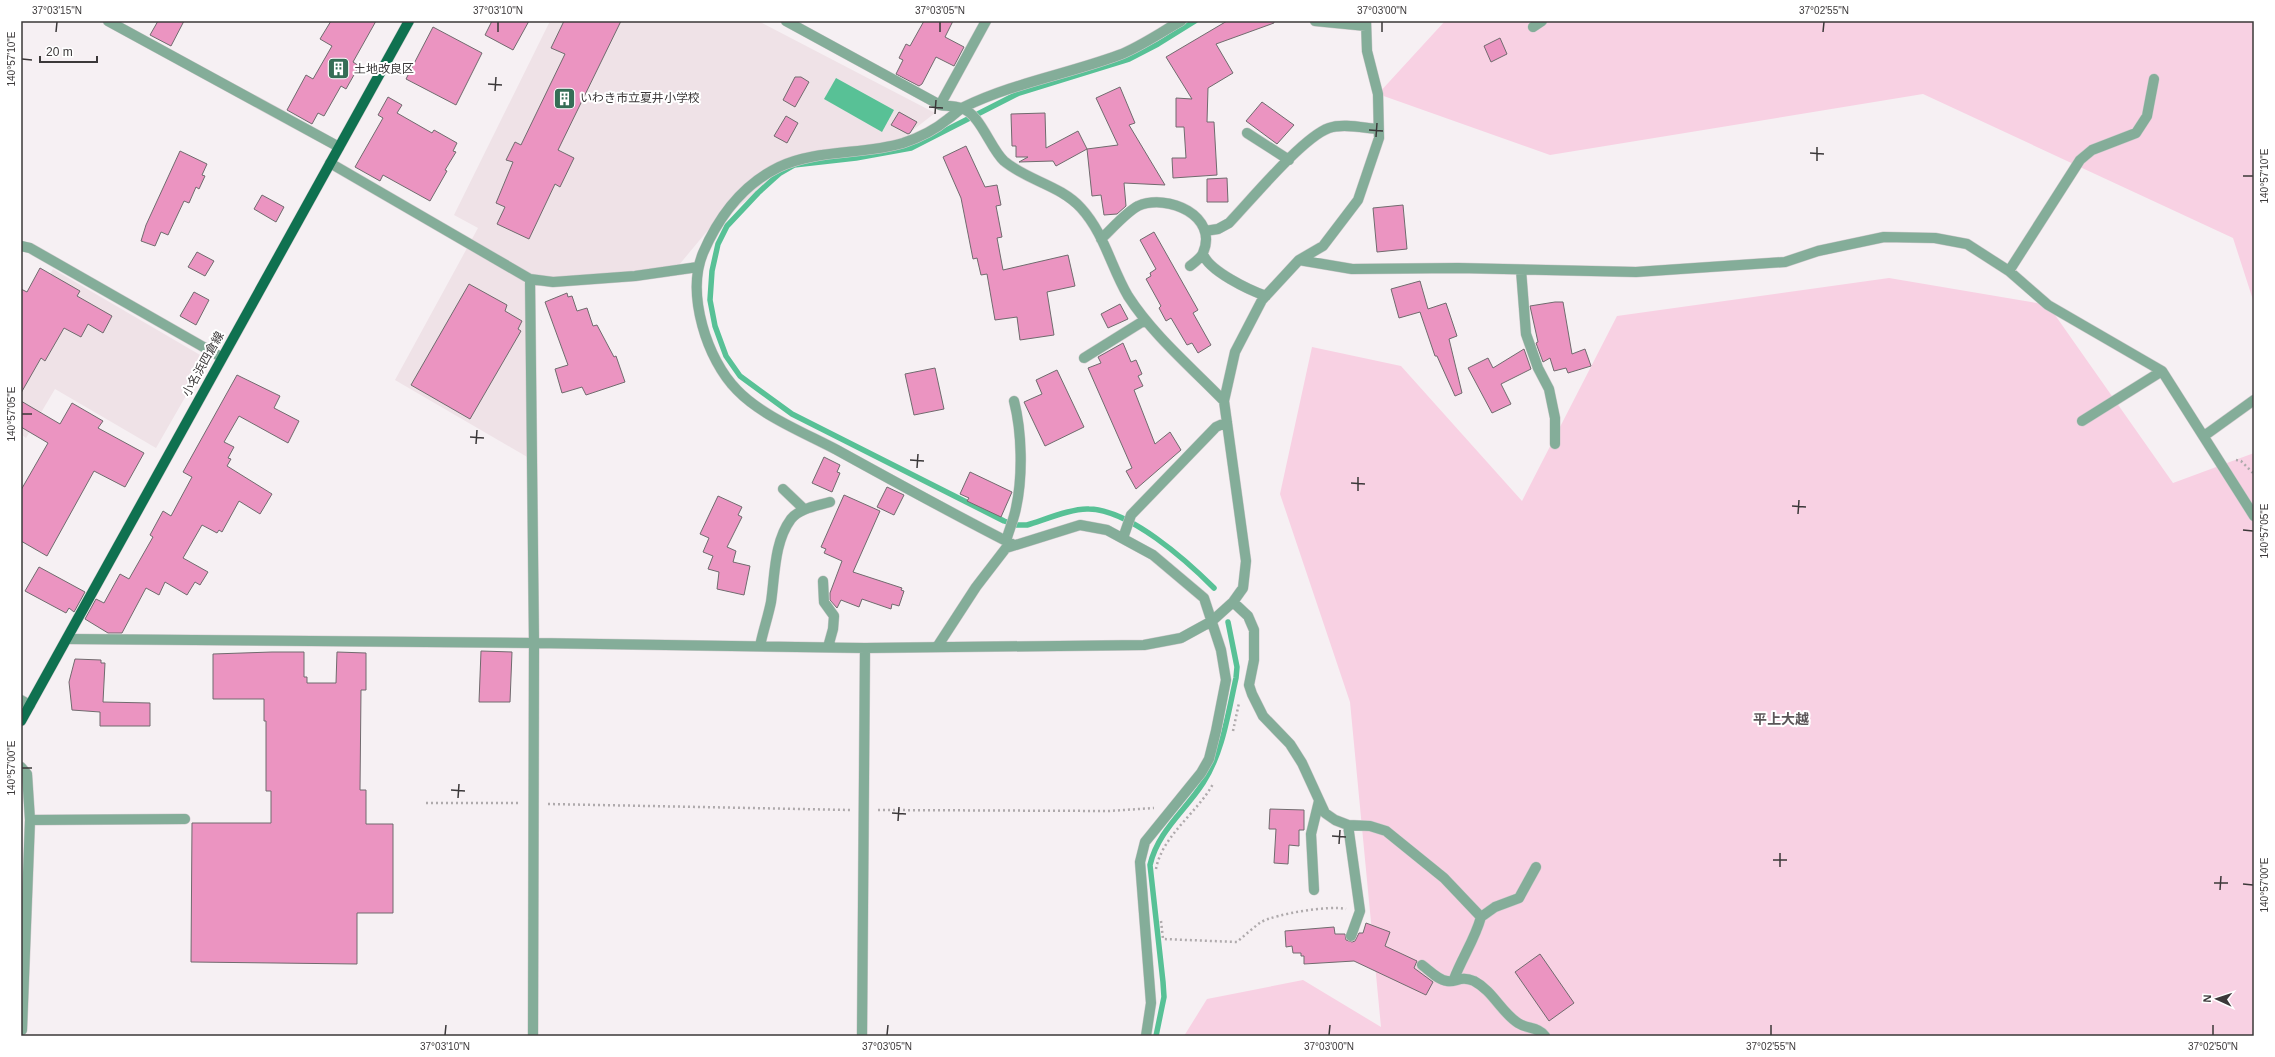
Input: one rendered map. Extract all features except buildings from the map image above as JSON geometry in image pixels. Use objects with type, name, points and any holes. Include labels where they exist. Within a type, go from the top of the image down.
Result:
[{"type":"main road","name":"小名浜四倉線","points":[[21,721],[26,702],[68,639],[221,358],[409,21]]},
{"type":"street","points":[[108,21],[338,147]]},
{"type":"street","points":[[786,21],[940,105],[968,113],[1003,160],[1030,179],[1060,190],[1080,207],[1093,222],[1128,294],[1145,320],[1224,401]]},
{"type":"street","points":[[940,105],[986,21]]},
{"type":"street","points":[[1146,1036],[1151,1003],[1140,862],[1145,842],[1201,773],[1209,759],[1226,680],[1221,650],[1204,598],[1153,555],[1107,530],[1080,525],[1009,542],[750,402],[732,384],[720,368],[706,339],[699,303],[698,267],[712,232],[726,210],[762,176],[800,159],[907,142],[946,121],[968,113],[1023,84],[1086,67],[1122,54],[1181,21]]},
{"type":"street","points":[[68,639],[534,643],[866,648],[1144,645],[1181,638],[1212,621],[1233,602],[1243,588],[1246,561],[1224,401],[1235,352],[1266,296],[1299,260],[1323,246],[1358,200],[1379,138],[1378,94],[1367,51],[1366,23],[1315,21]]},
{"type":"street","points":[[1533,27],[1542,21]]},
{"type":"street","points":[[2009,271],[2080,160],[2092,150],[2136,133],[2147,116],[2154,79]]},
{"type":"street","points":[[1205,231],[1218,229],[1229,223],[1289,160],[1318,133],[1330,128],[1378,129]]},
{"type":"street","points":[[1246,133],[1289,160]]},
{"type":"street","points":[[330,162],[530,279],[553,282],[635,276],[698,267]]},
{"type":"street","points":[[1101,239],[1137,207],[1149,203],[1162,203],[1188,210],[1200,221],[1207,234],[1203,254],[1190,266]]},
{"type":"street","points":[[1299,260],[1352,269],[1636,272],[1785,262],[1818,252],[1884,237],[1935,238],[1967,244],[2009,271],[2048,305],[2162,371],[2254,516]]},
{"type":"street","points":[[21,246],[30,248],[221,358]]},
{"type":"street","points":[[1203,254],[1211,266],[1249,289],[1266,296]]},
{"type":"street","points":[[1521,270],[1526,334],[1538,368],[1549,389],[1555,418],[1555,444]]},
{"type":"street","points":[[530,279],[534,643],[533,1036]]},
{"type":"street","points":[[1084,358],[1145,320]]},
{"type":"street","points":[[2082,421],[2162,371]]},
{"type":"street","points":[[2204,436],[2254,400]]},
{"type":"street","points":[[937,647],[996,558],[1006,548],[1009,542],[1011,523],[1016,508],[1021,446],[1019,421],[1014,401]]},
{"type":"street","points":[[1123,538],[1129,519],[1216,427],[1227,422]]},
{"type":"street","points":[[783,489],[804,509]]},
{"type":"street","points":[[760,646],[770,602],[778,550],[791,519],[804,509],[830,502]]},
{"type":"street","points":[[823,581],[824,602],[834,616],[833,629],[828,647]]},
{"type":"street","points":[[1233,602],[1248,616],[1254,630],[1254,660],[1249,685],[1263,716],[1290,744],[1302,763],[1325,813],[1335,820],[1348,825],[1370,826],[1386,831],[1444,878],[1481,917]]},
{"type":"street","points":[[862,1036],[863,810],[866,648]]},
{"type":"street","points":[[21,767],[27,774],[30,820],[22,1030]]},
{"type":"street","points":[[1314,890],[1311,834],[1319,800]]},
{"type":"street","points":[[30,820],[185,819]]},
{"type":"street","points":[[1348,825],[1360,915],[1351,936]]},
{"type":"street","points":[[1454,979],[1460,961],[1477,931],[1481,917],[1495,907],[1519,898],[1536,867]]},
{"type":"street","points":[[1422,965],[1438,978],[1448,982],[1454,979],[1464,978],[1488,990],[1517,1022],[1538,1030],[1545,1036]]},
{"type":"path","points":[[1232,733],[1243,683],[1249,685]]},
{"type":"path","points":[[1155,876],[1158,858],[1167,843],[1201,802],[1214,782]]},
{"type":"path","points":[[426,803],[534,803],[863,810],[1109,811],[1156,808]]},
{"type":"path","points":[[1160,915],[1163,939],[1237,942],[1260,923],[1284,914],[1292,914],[1312,909],[1344,908],[1360,915]]},
{"type":"shaded area","points":[[550,21],[758,21],[935,113],[882,154],[796,166],[713,224],[669,277],[532,285],[529,458],[395,380],[478,228],[454,215]]},
{"type":"shaded area","points":[[1445,21],[2254,21],[2254,303],[2233,238],[1923,94],[1550,155],[1378,94]]},
{"type":"shaded area","points":[[836,78],[894,110],[882,132],[824,99]]},
{"type":"shaded area","points":[[53,269],[207,359],[156,448],[55,389],[26,438],[21,434],[21,324]]},
{"type":"shaded area","points":[[1889,278],[2048,305],[2173,483],[2254,453],[2254,1036],[1184,1036],[1207,999],[1303,980],[1381,1027],[1350,702],[1280,494],[1312,347],[1401,366],[1522,501],[1617,316]]},
{"type":"waterway","points":[[1195,21],[1158,44],[1129,59],[1019,93],[911,148],[856,158],[794,165],[780,173],[758,193],[727,226],[718,244],[712,271],[710,300],[715,326],[726,356],[740,376],[792,414],[1004,521],[1016,525],[1027,525],[1066,512],[1082,509],[1105,512],[1122,518],[1156,538],[1173,551],[1214,588]]},
{"type":"waterway","points":[[1156,1036],[1164,997],[1150,865],[1159,842],[1166,831],[1203,783],[1210,771],[1220,745],[1236,678],[1237,667],[1228,622]]},
{"type":"place","name":"土地改良区","points":[[338,69]]},
{"type":"place","name":"いわき市立夏井小学校","points":[[564,98]]},
{"type":"district","name":"平上大越","points":[[1781,719]]}]
